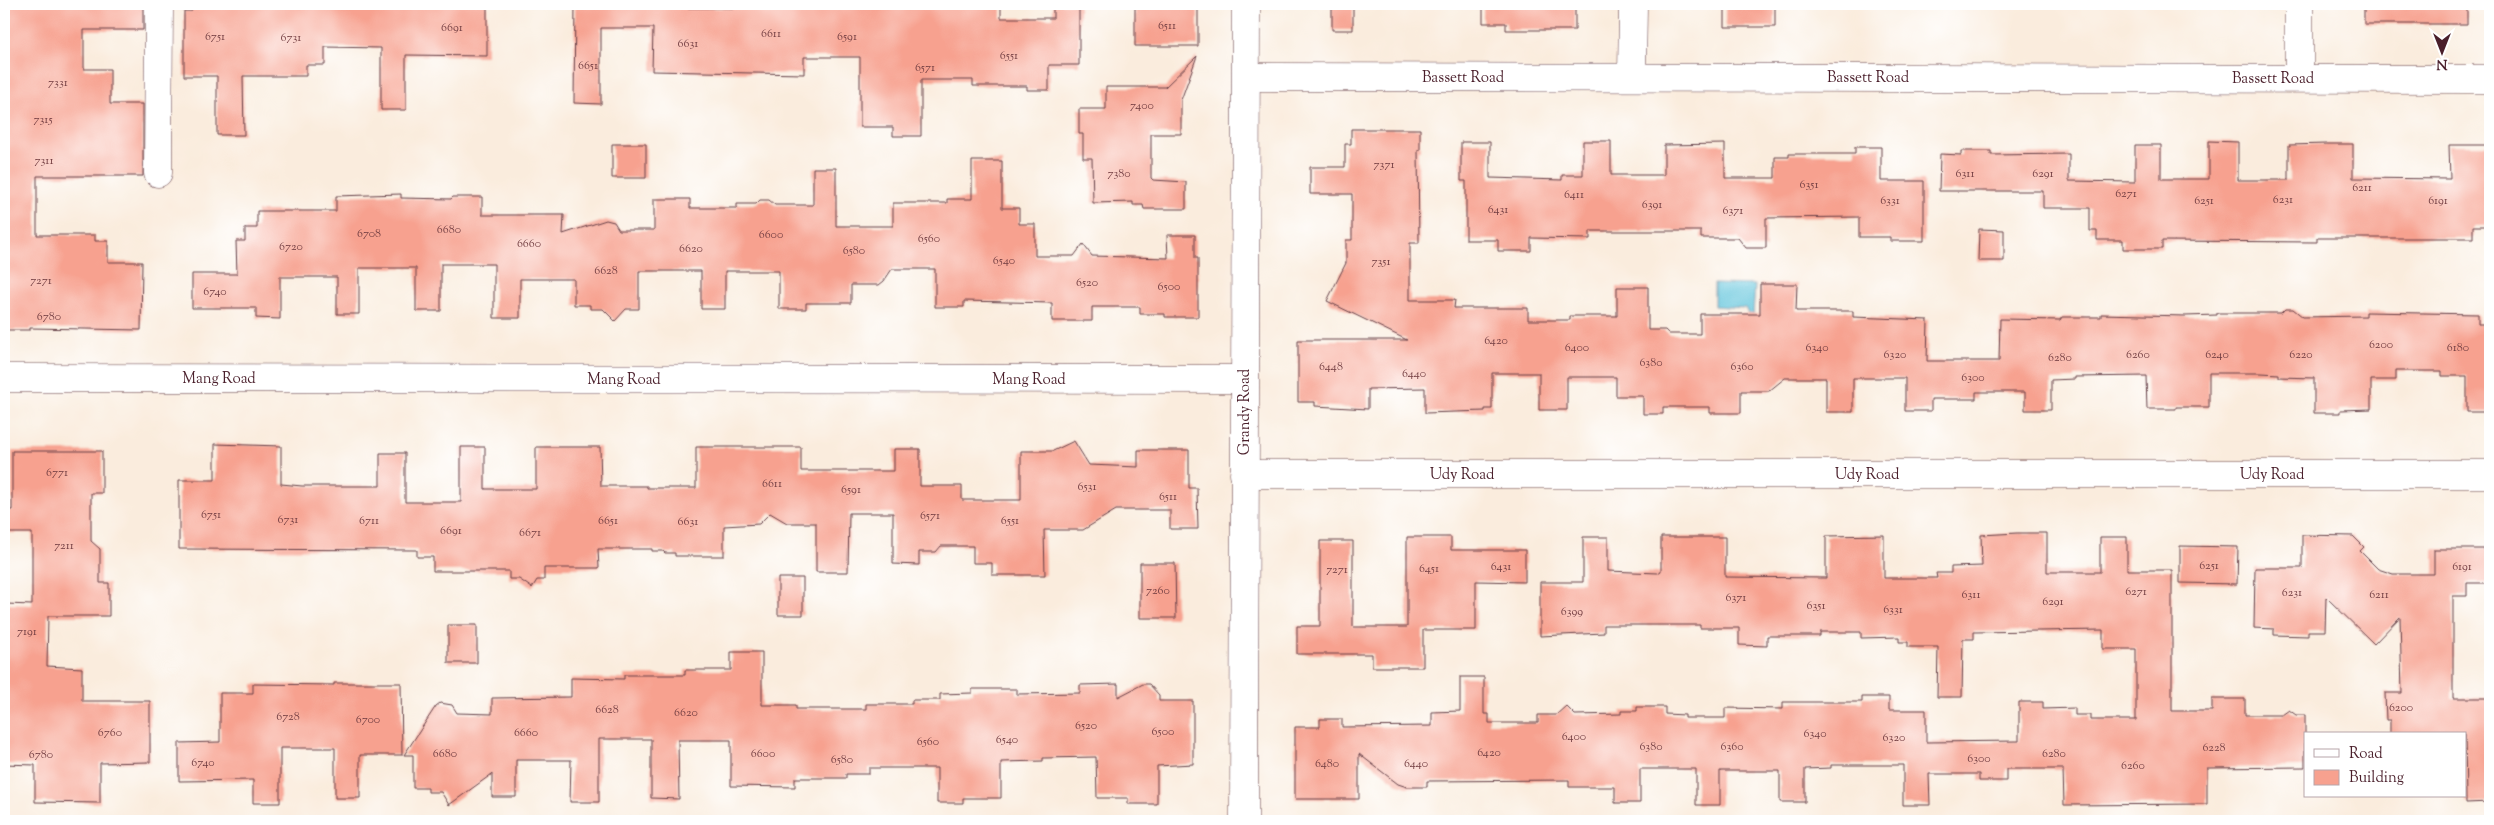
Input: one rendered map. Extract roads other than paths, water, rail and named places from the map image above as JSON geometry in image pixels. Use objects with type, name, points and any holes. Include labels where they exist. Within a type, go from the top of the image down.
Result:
[{"type":"street","points":[[158,173],[159,4]]},
{"type":"street","name":"Grandy Road","points":[[1244,821],[1246,4]]},
{"type":"street","points":[[1632,77],[1633,4]]},
{"type":"street","points":[[2299,4],[2299,78]]},
{"type":"street","name":"Bassett Road","points":[[1246,77],[2299,78],[2490,80]]},
{"type":"street","name":"Mang Road","points":[[4,378],[1245,379]]},
{"type":"street","name":"Udy Road","points":[[1244,474],[2490,474]]},
{"type":"water","points":[[1714,284],[1755,285],[1753,316],[1749,316],[1745,308],[1714,306]]}]
